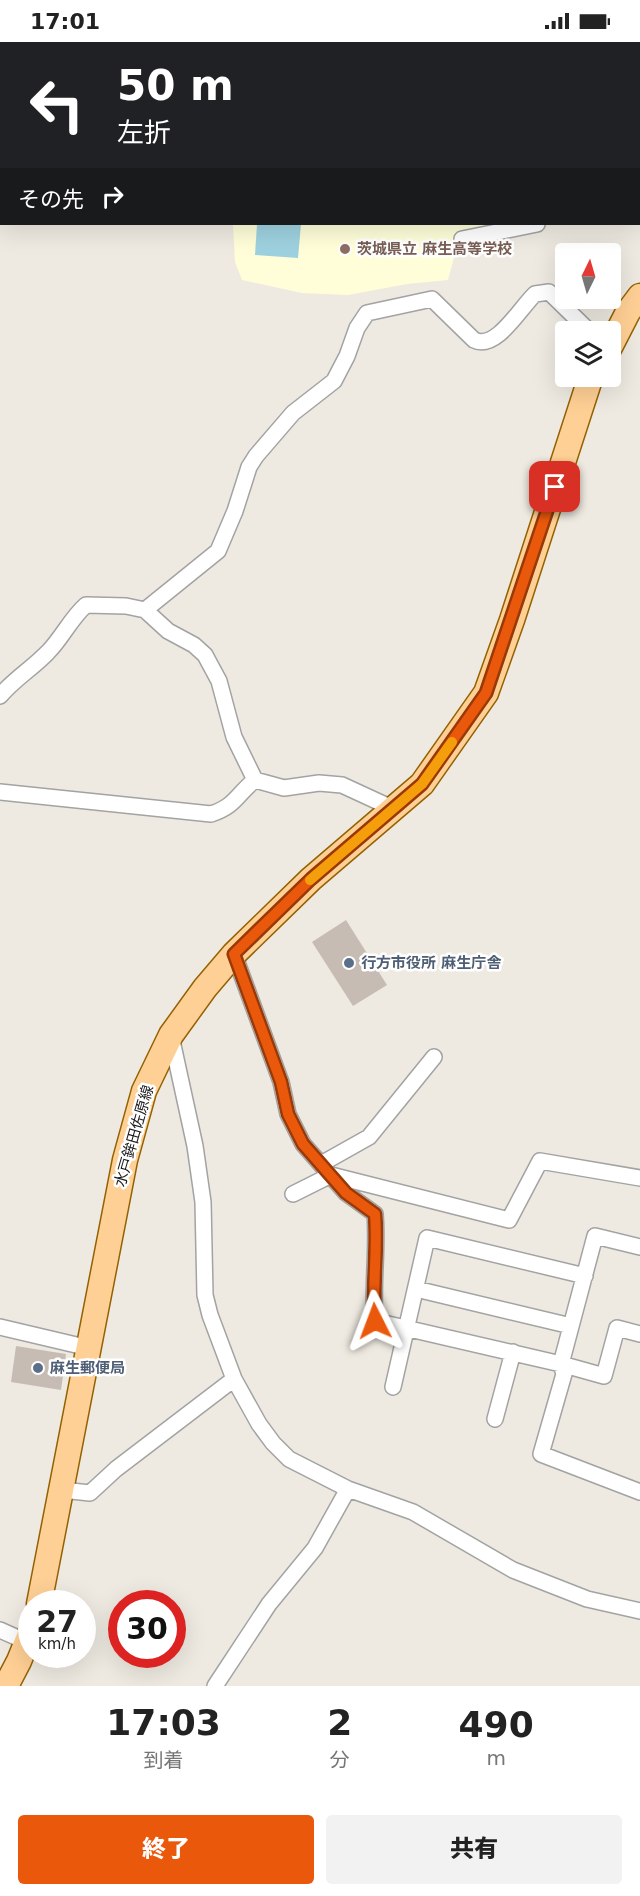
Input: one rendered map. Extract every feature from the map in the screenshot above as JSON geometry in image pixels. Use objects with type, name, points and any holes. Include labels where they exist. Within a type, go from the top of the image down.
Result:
[{"type":"main road","points":[[621,326],[640,296]]},
{"type":"main road","name":"水戸鉾田佐原線","points":[[42,1590],[125,1160],[144,1091],[171,1035],[205,988],[234,954],[311,879],[422,784],[486,693],[587,387]]},
{"type":"main road","points":[[6,1686],[18,1659]]},
{"type":"street","points":[[462,239],[532,225]]},
{"type":"street","points":[[145,610],[218,551],[255,456],[293,413],[334,381],[340,372],[357,328],[367,313],[432,299],[474,340],[480,343],[498,336],[535,294],[549,292],[579,321]]},
{"type":"street","points":[[0,696],[9,685],[48,653],[86,605],[126,606],[145,610],[168,631],[194,645],[205,656],[219,681],[234,737],[255,780],[284,788],[320,783],[342,784],[394,809]]},
{"type":"street","points":[[0,792],[211,814],[224,810],[235,802],[246,787],[255,780]]},
{"type":"street","points":[[234,954],[281,1082],[288,1114],[303,1144],[346,1193],[375,1214],[377,1234],[375,1321],[513,1352],[604,1376],[617,1328],[640,1334]]},
{"type":"street","points":[[171,1035],[195,1146],[203,1202],[205,1295],[234,1380],[259,1424],[273,1443],[289,1459],[348,1489],[413,1512],[513,1570],[587,1599],[640,1611]]},
{"type":"street","points":[[293,1194],[369,1137],[434,1057]]},
{"type":"street","points":[[326,1170],[508,1220],[540,1161],[640,1178]]},
{"type":"street","points":[[640,1247],[595,1236],[561,1364],[564,1374],[541,1454],[640,1492]]},
{"type":"street","points":[[393,1387],[427,1238],[585,1275]]},
{"type":"street","points":[[416,1289],[572,1326]]},
{"type":"street","points":[[0,1327],[89,1348]]},
{"type":"street","points":[[495,1419],[513,1352]]},
{"type":"street","points":[[62,1490],[90,1493],[116,1469],[234,1380]]},
{"type":"street","points":[[215,1686],[269,1604],[315,1548],[348,1489]]},
{"type":"street","points":[[0,1630],[18,1633]]},
{"type":"shaded area","name":"茨城県立 麻生高等学校","points":[[233,225],[497,225],[460,235],[448,280],[407,284],[348,295],[302,293],[242,280],[235,262]]},
{"type":"water","points":[[257,225],[301,225],[298,258],[255,255]]},
{"type":"building","name":"行方市役所 麻生庁舎","points":[[346,920],[387,985],[353,1006],[312,942]]},
{"type":"building","points":[[16,1346],[66,1354],[61,1390],[11,1382]]},
{"type":"slow traffic","points":[[310,880],[422,784],[452,742]]},
{"type":"place","name":"茨城県立 麻生高等学校","points":[[345,249]]},
{"type":"place","name":"行方市役所 麻生庁舎","points":[[349,963]]},
{"type":"place","name":"麻生郵便局","points":[[38,1368]]},
{"type":"route","points":[[375,1321],[377,1234],[375,1214],[346,1193],[303,1144],[288,1114],[281,1082],[234,954],[311,879],[422,784],[486,693],[555,487]]}]
